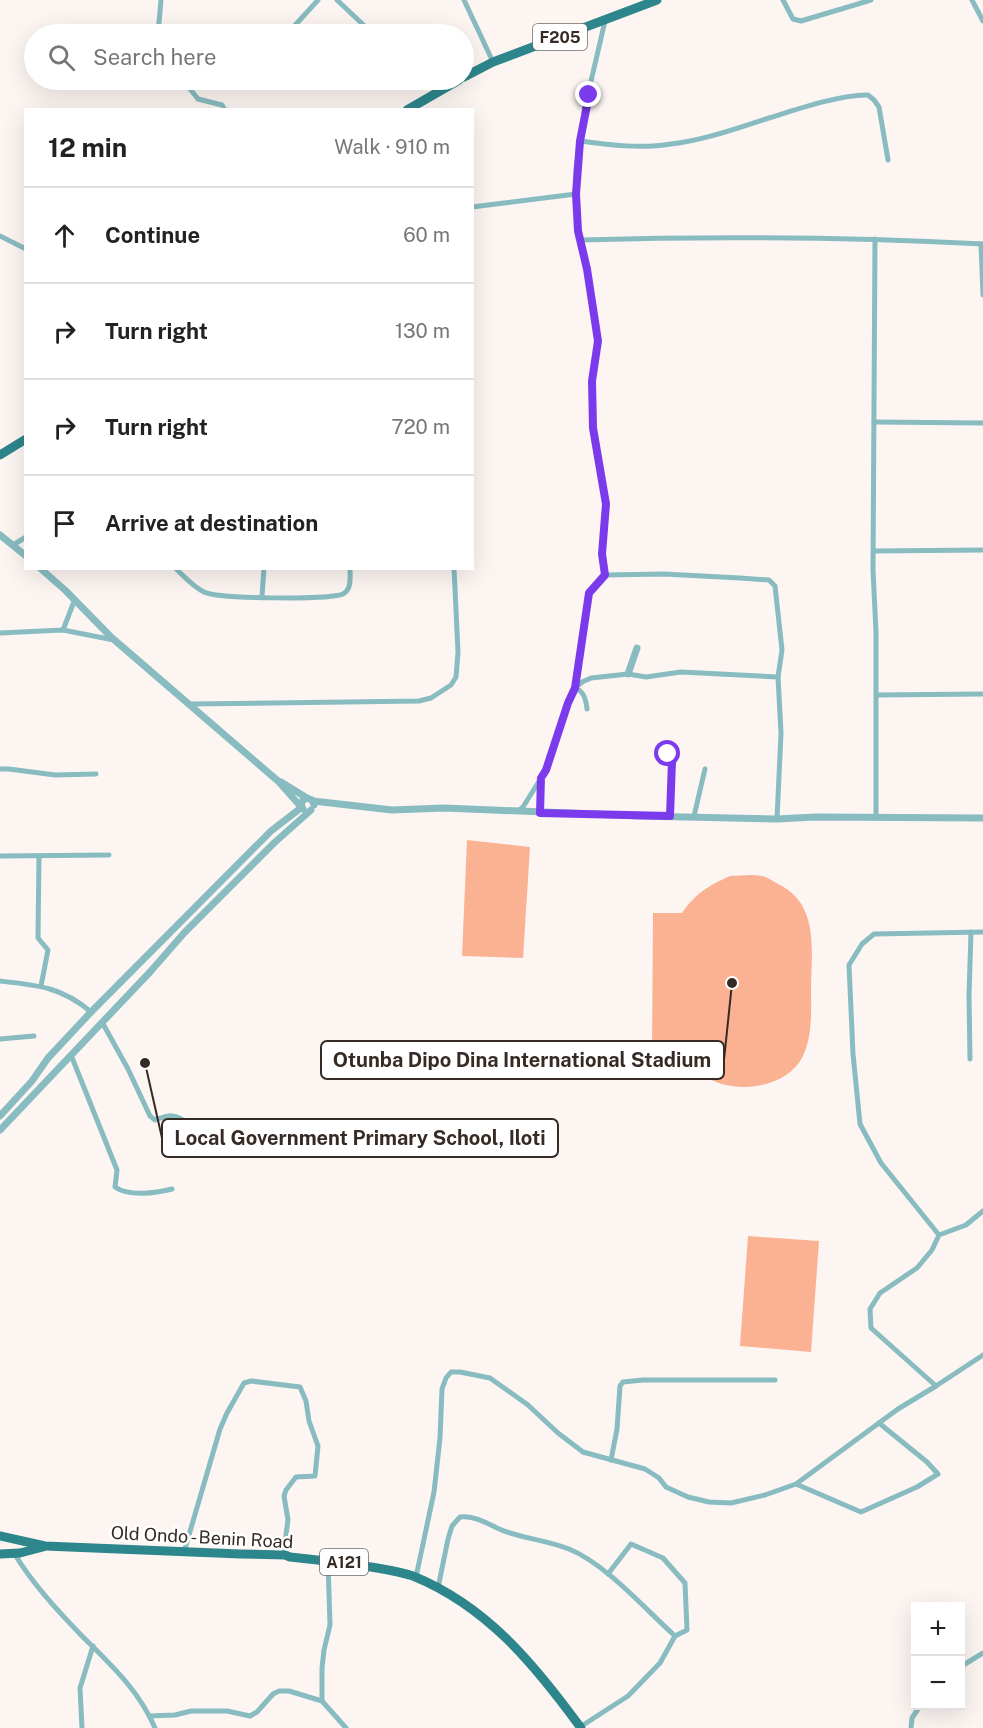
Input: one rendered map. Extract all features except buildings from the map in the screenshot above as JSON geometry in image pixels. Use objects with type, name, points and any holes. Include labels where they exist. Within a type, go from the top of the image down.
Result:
[{"type":"main road","name":"F205","points":[[474,72],[493,62],[657,0]]},
{"type":"main road","points":[[410,108],[441,90]]},
{"type":"main road","points":[[0,455],[24,440]]},
{"type":"main road","name":"Old Ondo - Benin Road","points":[[0,1536],[45,1546],[285,1555],[398,1572],[416,1577],[455,1598],[505,1635],[535,1667],[580,1728]]},
{"type":"main road","name":"Old Ondo - Benin Road","points":[[0,1554],[45,1546]]},
{"type":"street","points":[[159,24],[162,0]]},
{"type":"street","points":[[296,24],[318,0]]},
{"type":"street","points":[[337,0],[362,24]]},
{"type":"street","points":[[464,0],[493,62]]},
{"type":"street","points":[[783,0],[793,19],[801,21],[871,0]]},
{"type":"street","points":[[972,0],[983,21]]},
{"type":"street","points":[[605,21],[585,107],[576,194],[578,231],[598,341],[592,381],[593,428],[606,504],[602,554],[605,575]]},
{"type":"street","points":[[191,90],[198,99],[222,105],[224,108]]},
{"type":"street","points":[[580,141],[630,147],[671,144],[803,108],[853,96],[868,95],[879,107],[888,160]]},
{"type":"street","points":[[474,207],[576,194]]},
{"type":"street","points":[[0,236],[24,248]]},
{"type":"street","points":[[581,240],[669,237],[875,239],[982,244],[983,296]]},
{"type":"street","points":[[875,239],[876,817]]},
{"type":"street","points":[[874,422],[983,423]]},
{"type":"street","points":[[0,535],[24,554]]},
{"type":"street","points":[[13,545],[24,538]]},
{"type":"street","points":[[874,551],[983,550]]},
{"type":"street","points":[[42,570],[75,599],[111,637],[119,641],[278,781],[306,811],[311,810]]},
{"type":"street","points":[[177,570],[204,592],[244,599],[262,596],[303,598],[345,593],[349,587],[350,570]]},
{"type":"street","points":[[262,596],[264,570]]},
{"type":"street","points":[[190,704],[419,701],[431,698],[451,685],[456,677],[458,652],[454,570]]},
{"type":"street","points":[[518,811],[523,807],[546,770],[575,688],[589,593],[605,575],[664,574],[769,580],[775,586],[782,650],[778,677],[781,733],[777,819]]},
{"type":"street","points":[[63,630],[75,599]]},
{"type":"street","points":[[0,633],[63,630],[119,641]]},
{"type":"street","points":[[628,674],[636,648]]},
{"type":"street","points":[[575,688],[582,682],[597,676],[628,674],[646,677],[681,672],[778,677]]},
{"type":"street","points":[[575,688],[584,696],[587,709]]},
{"type":"street","points":[[876,695],[983,694]]},
{"type":"street","points":[[668,754],[672,761],[670,816]]},
{"type":"street","points":[[694,816],[705,769]]},
{"type":"street","points":[[0,770],[55,775],[96,774]]},
{"type":"street","points":[[540,813],[541,778]]},
{"type":"street","points":[[0,1130],[222,894],[292,825],[311,810],[314,806],[310,800],[278,781]]},
{"type":"street","points":[[0,1116],[32,1081],[48,1058],[91,1012],[271,831],[301,806],[302,801],[392,810],[444,808],[540,813],[777,819],[983,818]]},
{"type":"street","points":[[0,856],[109,855]]},
{"type":"street","points":[[39,856],[38,938],[48,950],[41,986]]},
{"type":"street","points":[[939,1235],[881,1163],[860,1124],[853,1054],[849,965],[862,944],[874,933],[983,932]]},
{"type":"street","points":[[970,1059],[971,933]]},
{"type":"street","points":[[0,981],[41,986],[76,999],[91,1012]]},
{"type":"street","points":[[102,1022],[150,1116],[155,1119],[172,1114],[187,1123]]},
{"type":"street","points":[[0,1039],[34,1036]]},
{"type":"street","points":[[71,1055],[117,1170],[115,1186],[120,1190],[139,1192],[156,1193],[172,1190]]},
{"type":"street","points":[[936,1386],[871,1328],[870,1309],[880,1293],[917,1268],[932,1250],[939,1235],[966,1226],[983,1211]]},
{"type":"street","points":[[416,1577],[434,1492],[440,1438],[442,1389],[451,1372],[490,1378],[528,1405],[583,1452],[653,1472],[666,1487],[696,1500],[730,1503],[754,1498],[796,1484],[898,1409],[983,1355]]},
{"type":"street","points":[[611,1461],[617,1429],[620,1386],[623,1382],[775,1380]]},
{"type":"street","points":[[184,1552],[220,1429],[244,1383],[251,1381],[300,1387],[318,1446],[315,1476],[296,1477],[284,1496],[288,1520],[285,1555]]},
{"type":"street","points":[[796,1484],[861,1512],[938,1474],[927,1462],[879,1423]]},
{"type":"street","points":[[437,1588],[452,1526],[460,1516],[477,1518],[514,1534],[572,1550],[608,1574],[675,1636]]},
{"type":"street","points":[[580,1728],[628,1696],[660,1663],[675,1636],[687,1630],[685,1582],[663,1558],[631,1544],[608,1574]]},
{"type":"street","points":[[14,1553],[52,1604],[125,1679],[149,1716],[154,1728]]},
{"type":"street","points":[[322,1701],[323,1659],[330,1625],[328,1561]]},
{"type":"street","points":[[82,1728],[80,1688],[93,1646]]},
{"type":"street","points":[[965,1664],[983,1653]]},
{"type":"street","points":[[149,1716],[175,1715],[191,1711],[227,1711],[250,1716],[257,1712],[273,1694],[289,1692],[322,1701],[345,1728]]},
{"type":"street","points":[[911,1728],[912,1718],[917,1710]]},
{"type":"shaded area","points":[[467,840],[530,847],[523,958],[462,956]]},
{"type":"shaded area","points":[[730,876],[764,877],[791,892],[800,902],[806,914],[812,941],[810,1030],[806,1048],[795,1067],[785,1076],[759,1086],[731,1086],[718,1083],[698,1072],[681,1051],[652,1051],[653,913],[682,913],[703,891]]},
{"type":"shaded area","points":[[748,1236],[819,1241],[811,1352],[740,1346]]},
{"type":"place","name":"Otunba Dipo Dina International Stadium","points":[[732,983]]},
{"type":"place","name":"Local Government Primary School, Iloti","points":[[145,1063]]},
{"type":"route","points":[[589,95],[585,107],[576,168],[576,194],[578,231],[596,318],[598,341],[592,381],[593,428],[606,504],[602,554],[605,575],[589,593],[575,688],[546,770],[541,778],[540,813],[670,816],[672,761],[668,754]]}]
